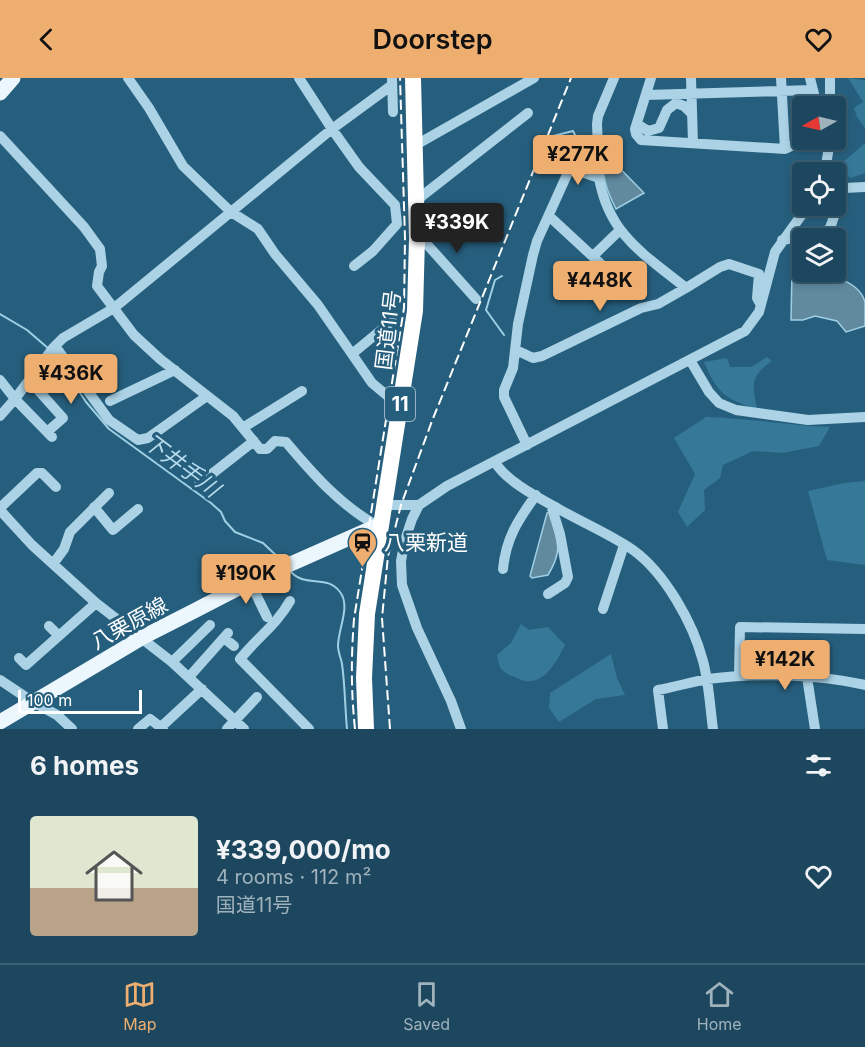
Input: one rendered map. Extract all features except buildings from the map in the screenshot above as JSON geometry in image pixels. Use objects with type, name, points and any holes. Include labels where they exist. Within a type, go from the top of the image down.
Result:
[{"type":"highway","name":"国道11号","points":[[366,729],[367,614],[378,525],[385,505],[412,343],[415,311],[417,239],[413,78]]},
{"type":"main road","points":[[0,93],[13,78]]},
{"type":"main road","name":"八栗原線","points":[[0,722],[143,637],[250,582],[378,525]]},
{"type":"street","points":[[128,78],[149,108],[183,166],[231,212],[258,229],[275,254],[318,305],[372,383],[390,398],[401,402]]},
{"type":"street","points":[[299,78],[359,167],[395,205],[397,224],[373,251],[354,266]]},
{"type":"street","points":[[414,146],[534,78]]},
{"type":"street","points":[[614,78],[598,116],[599,178],[603,198],[626,238],[686,288]]},
{"type":"street","points":[[651,78],[637,124],[636,134],[641,140],[785,149],[792,146]]},
{"type":"street","points":[[691,78],[693,143]]},
{"type":"street","points":[[781,78],[785,149]]},
{"type":"street","points":[[810,78],[814,96]]},
{"type":"street","points":[[830,78],[830,96]]},
{"type":"street","points":[[0,416],[63,338],[114,308],[392,81]]},
{"type":"street","points":[[392,81],[393,112]]},
{"type":"street","points":[[646,95],[813,90]]},
{"type":"street","points":[[637,124],[648,130],[659,128],[667,110],[676,103],[681,104],[692,114]]},
{"type":"street","points":[[416,204],[422,196],[528,112]]},
{"type":"street","points":[[0,136],[84,227],[100,249],[102,266],[97,286],[134,335],[233,416],[260,449],[267,449],[275,441],[286,442],[315,477],[330,491],[378,525]]},
{"type":"street","points":[[526,445],[504,397],[504,390],[511,376],[518,324],[533,255],[570,168],[599,178]]},
{"type":"street","points":[[782,240],[822,234],[830,228],[844,188],[865,187]]},
{"type":"street","points":[[549,216],[603,266]]},
{"type":"street","points":[[461,729],[451,701],[417,628],[402,585],[401,561],[405,540],[419,505],[441,489],[745,331],[755,320],[771,265],[782,240],[800,216]]},
{"type":"street","points":[[593,256],[620,230]]},
{"type":"street","points":[[417,239],[424,241],[476,299]]},
{"type":"street","points":[[516,350],[533,358],[542,356],[641,308],[658,304],[720,267],[729,264],[759,274],[756,298],[761,305]]},
{"type":"street","points":[[352,354],[392,321]]},
{"type":"street","points":[[54,347],[110,420],[138,440],[148,438],[207,396]]},
{"type":"street","points":[[690,360],[709,392],[719,402],[736,410],[808,420],[865,417]]},
{"type":"street","points":[[110,401],[175,370]]},
{"type":"street","points":[[0,380],[50,435],[63,418],[29,380]]},
{"type":"street","points":[[244,427],[302,391]]},
{"type":"street","points":[[199,484],[254,441]]},
{"type":"street","points":[[495,462],[501,471],[551,505],[624,545],[648,563],[670,591],[703,660],[712,729]]},
{"type":"street","points":[[56,487],[42,473],[37,473],[0,509],[32,545],[96,603],[143,637],[189,677],[232,725],[244,729]]},
{"type":"street","points":[[53,564],[64,549],[70,532],[109,493]]},
{"type":"street","points":[[503,569],[504,556],[514,525],[536,495]]},
{"type":"street","points":[[385,505],[419,505]]},
{"type":"street","points":[[548,594],[565,583],[568,577],[560,534],[551,505]]},
{"type":"street","points":[[94,507],[113,530],[138,508]]},
{"type":"street","points":[[603,609],[624,545]]},
{"type":"street","points":[[250,582],[267,617]]},
{"type":"street","points":[[290,601],[270,628],[240,659],[309,729]]},
{"type":"street","points":[[19,658],[26,665],[96,603]]},
{"type":"street","points":[[172,662],[210,625]]},
{"type":"street","points":[[49,626],[59,636]]},
{"type":"street","points":[[739,676],[740,627],[865,630]]},
{"type":"street","points":[[189,677],[226,636],[234,646]]},
{"type":"street","points":[[663,729],[658,690],[739,676],[837,678],[865,685]]},
{"type":"street","points":[[807,677],[815,729]]},
{"type":"street","points":[[0,680],[57,715],[72,729]]},
{"type":"street","points":[[138,729],[150,718],[162,728],[202,689]]},
{"type":"street","points":[[232,725],[257,697]]},
{"type":"shaded area","points":[[848,78],[865,80],[865,128],[854,108],[863,102]]},
{"type":"shaded area","points":[[865,143],[865,173],[851,178],[846,175],[846,162],[843,162]]},
{"type":"shaded area","points":[[603,151],[644,193],[616,209],[605,181]]},
{"type":"shaded area","points":[[792,271],[792,282],[846,281],[861,294],[865,302],[865,326],[846,332],[837,321],[815,316],[803,320],[791,320]]},
{"type":"shaded area","points":[[767,357],[772,361],[760,371],[754,382],[757,409],[737,402],[723,393],[713,381],[704,362],[727,358],[730,367],[751,367]]},
{"type":"shaded area","points":[[706,417],[830,427],[819,446],[783,453],[753,451],[723,465],[720,478],[704,490],[705,510],[687,527],[678,512],[695,474],[674,438]]},
{"type":"shaded area","points":[[865,481],[865,565],[827,560],[808,491]]},
{"type":"shaded area","points":[[550,512],[557,537],[558,551],[548,575],[532,578],[530,576],[547,513]]},
{"type":"shaded area","points":[[521,624],[529,630],[548,627],[565,645],[550,670],[539,679],[532,681],[523,681],[505,672],[501,668],[497,655],[511,643]]},
{"type":"shaded area","points":[[611,654],[617,678],[625,695],[596,699],[559,722],[549,708],[550,693]]},
{"type":"waterway","points":[[553,136],[573,131],[590,165]]},
{"type":"waterway","points":[[502,276],[495,280],[486,310],[504,335]]},
{"type":"waterway","name":"下井手川","points":[[0,314],[27,330],[49,349]]},
{"type":"waterway","name":"下井手川","points":[[55,355],[86,402],[109,429],[211,503],[221,512],[225,521],[235,532],[263,543],[282,561]]},
{"type":"waterway","name":"下井手川","points":[[291,572],[303,579],[329,584],[335,587],[343,598],[344,611],[338,650],[343,672],[347,729]]},
{"type":"railway","points":[[355,729],[352,674],[354,619],[404,308],[405,238],[400,78]]},
{"type":"railway","points":[[390,729],[382,618],[388,556],[401,505],[432,421],[571,78]]},
{"type":"place","name":"八栗新道","points":[[363,568]]}]
